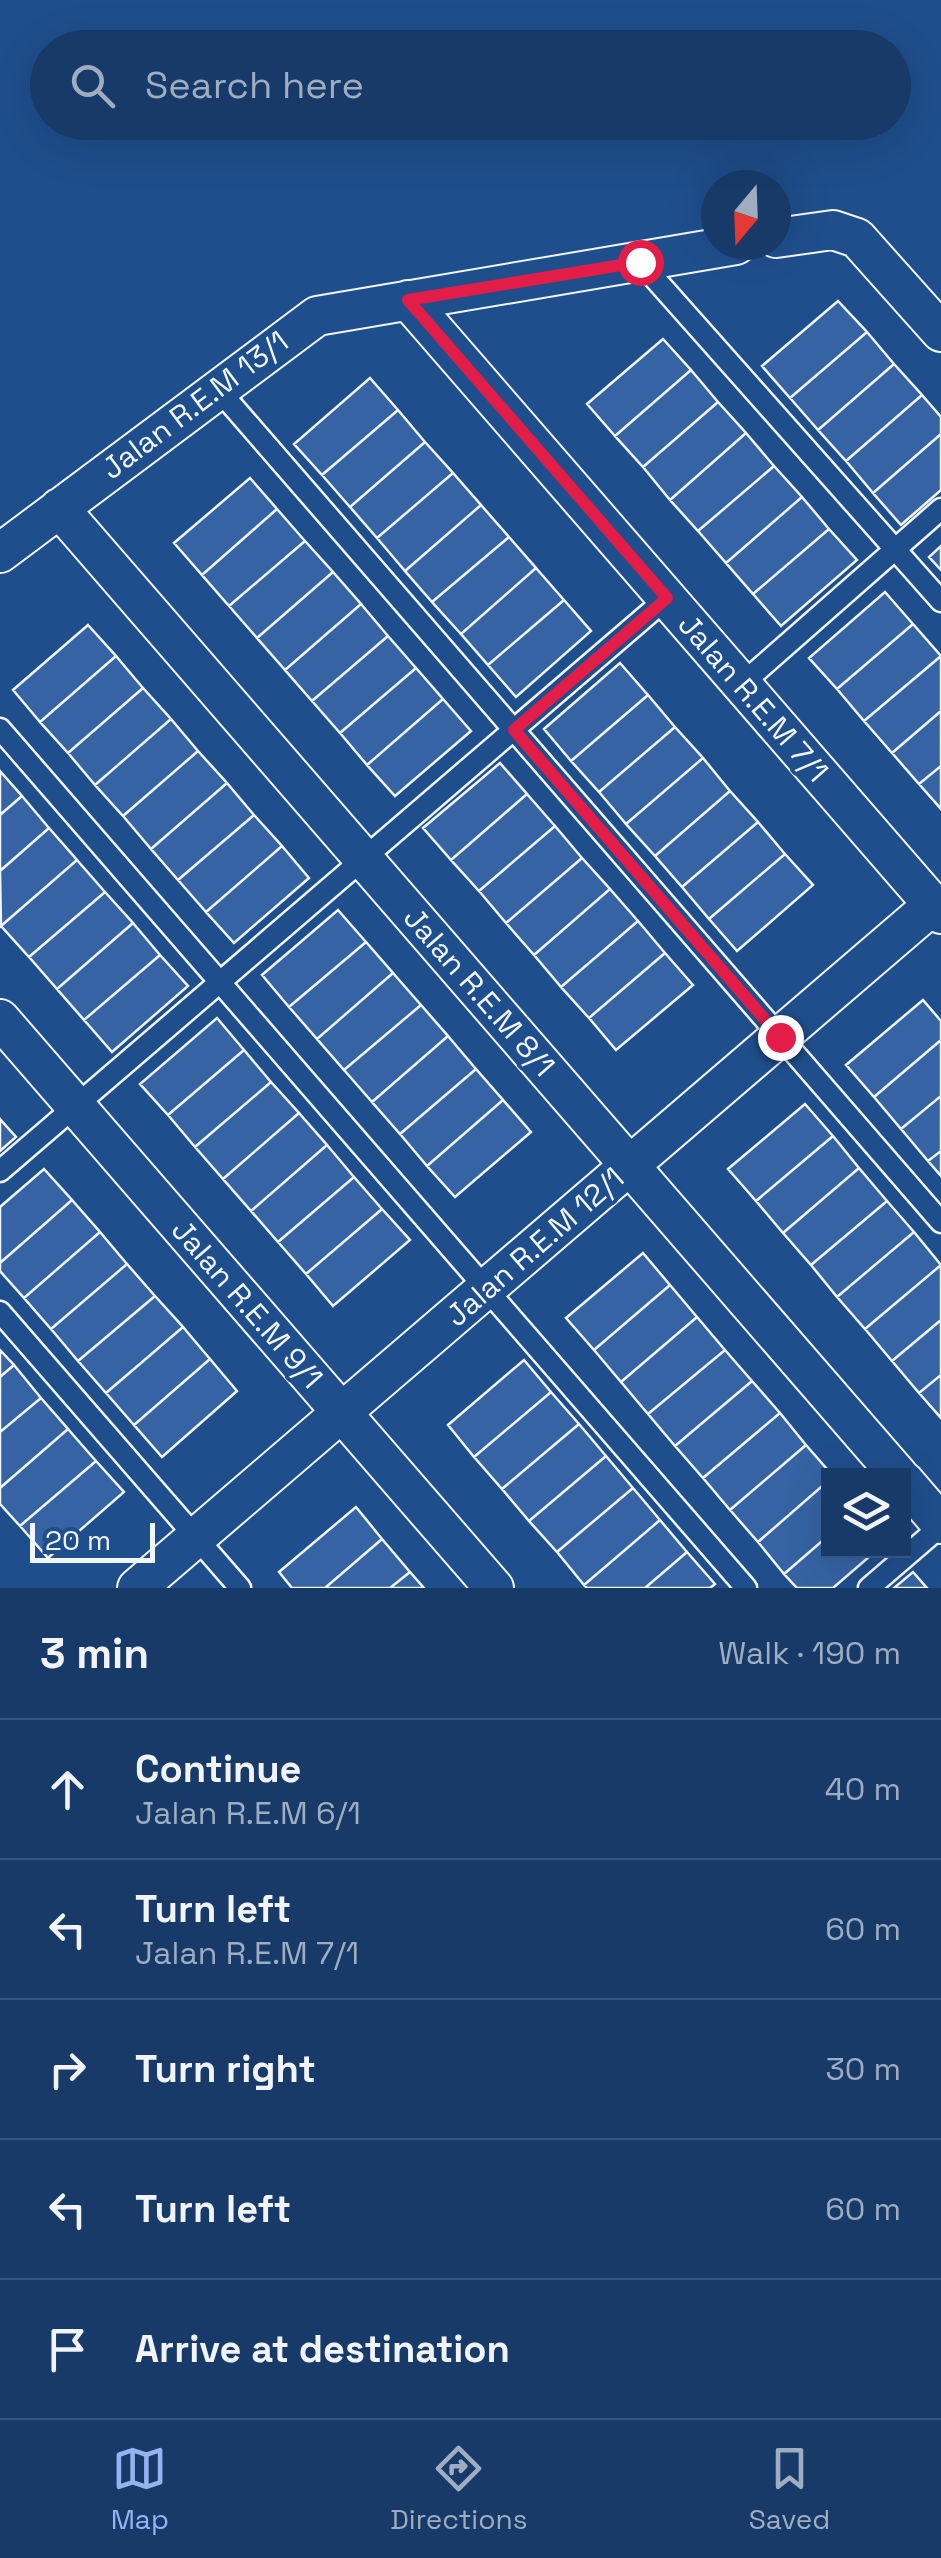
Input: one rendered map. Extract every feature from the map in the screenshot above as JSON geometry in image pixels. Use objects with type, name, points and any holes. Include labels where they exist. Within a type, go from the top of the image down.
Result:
[{"type":"street","points":[[791,236],[833,230],[857,238],[941,332]]},
{"type":"street","name":"Jalan R.E.M 13/1","points":[[0,552],[317,316],[701,251]]},
{"type":"street","name":"Jalan R.E.M 7/1","points":[[408,300],[937,909]]},
{"type":"street","name":"Jalan R.E.M 8/1","points":[[59,508],[892,1468]]},
{"type":"street","name":"Jalan R.E.M 12/1","points":[[137,1588],[780,1037],[937,909]]},
{"type":"street","name":"Jalan R.E.M 9/1","points":[[0,1019],[494,1588]]},
{"type":"street","name":"Jalan R.E.M 8/1","points":[[911,1490],[941,1525]]},
{"type":"lane","points":[[640,262],[941,601]]},
{"type":"lane","points":[[217,388],[941,1222]]},
{"type":"lane","points":[[742,684],[941,510]]},
{"type":"lane","points":[[0,1171],[667,598]]},
{"type":"lane","points":[[0,729],[746,1588]]},
{"type":"lane","points":[[0,1312],[240,1588]]},
{"type":"lane","points":[[868,1588],[941,1525]]},
{"type":"building","points":[[838,301],[867,332],[790,398],[762,366]]},
{"type":"building","points":[[867,332],[894,364],[818,430],[790,398]]},
{"type":"building","points":[[663,339],[691,370],[615,436],[587,404]]},
{"type":"building","points":[[894,364],[922,395],[846,461],[818,430]]},
{"type":"building","points":[[691,370],[718,402],[643,467],[615,436]]},
{"type":"building","points":[[370,378],[398,410],[322,475],[294,444]]},
{"type":"building","points":[[922,395],[941,417],[941,434],[873,493],[846,461]]},
{"type":"building","points":[[718,402],[746,433],[670,500],[643,467]]},
{"type":"building","points":[[398,410],[425,442],[350,507],[322,475]]},
{"type":"building","points":[[746,433],[774,466],[698,531],[670,500]]},
{"type":"building","points":[[941,434],[941,490],[901,525],[873,493]]},
{"type":"building","points":[[425,442],[453,473],[377,538],[350,507]]},
{"type":"building","points":[[774,466],[802,497],[726,563],[698,531]]},
{"type":"building","points":[[453,473],[481,505],[405,571],[377,538]]},
{"type":"building","points":[[250,478],[277,509],[202,575],[174,543]]},
{"type":"building","points":[[802,497],[829,529],[753,594],[726,563]]},
{"type":"building","points":[[481,505],[509,537],[432,602],[405,571]]},
{"type":"building","points":[[277,509],[305,541],[229,606],[202,575]]},
{"type":"building","points":[[829,529],[857,560],[781,626],[753,594]]},
{"type":"building","points":[[509,537],[536,568],[461,634],[432,602]]},
{"type":"building","points":[[305,541],[333,572],[257,638],[229,606]]},
{"type":"building","points":[[941,546],[941,570],[929,557]]},
{"type":"building","points":[[536,568],[564,600],[488,665],[461,634]]},
{"type":"building","points":[[333,572],[361,604],[285,670],[257,638]]},
{"type":"building","points":[[885,592],[913,624],[837,689],[809,658]]},
{"type":"building","points":[[564,600],[591,631],[516,697],[488,665]]},
{"type":"building","points":[[361,604],[388,636],[312,701],[285,670]]},
{"type":"building","points":[[913,624],[941,656],[864,721],[837,689]]},
{"type":"building","points":[[88,625],[116,656],[40,722],[13,690]]},
{"type":"building","points":[[388,636],[416,668],[340,733],[312,701]]},
{"type":"building","points":[[116,656],[143,688],[68,753],[40,722]]},
{"type":"building","points":[[941,656],[941,711],[892,753],[864,721]]},
{"type":"building","points":[[620,663],[648,695],[571,761],[544,729]]},
{"type":"building","points":[[416,668],[443,699],[367,765],[340,733]]},
{"type":"building","points":[[143,688],[171,719],[95,785],[68,753]]},
{"type":"building","points":[[648,695],[675,727],[599,792],[571,761]]},
{"type":"building","points":[[443,699],[471,731],[395,796],[367,765]]},
{"type":"building","points":[[941,711],[941,766],[919,784],[892,753]]},
{"type":"building","points":[[171,719],[198,751],[123,816],[95,785]]},
{"type":"building","points":[[675,727],[703,758],[626,824],[599,792]]},
{"type":"building","points":[[198,751],[227,783],[151,849],[123,816]]},
{"type":"building","points":[[703,758],[730,791],[655,856],[626,824]]},
{"type":"building","points":[[500,763],[527,794],[451,860],[423,828]]},
{"type":"building","points":[[941,766],[941,809],[919,784]]},
{"type":"building","points":[[0,771],[22,796],[0,815]]},
{"type":"building","points":[[227,783],[254,815],[178,880],[151,849]]},
{"type":"building","points":[[730,791],[758,822],[682,887],[655,856]]},
{"type":"building","points":[[527,794],[555,826],[479,891],[451,860]]},
{"type":"building","points":[[22,796],[49,828],[0,871],[0,815]]},
{"type":"building","points":[[254,815],[282,846],[206,912],[178,880]]},
{"type":"building","points":[[758,822],[785,854],[709,919],[682,887]]},
{"type":"building","points":[[555,826],[582,858],[506,923],[479,891]]},
{"type":"building","points":[[49,828],[77,860],[1,926],[0,871]]},
{"type":"building","points":[[282,846],[309,878],[234,943],[206,912]]},
{"type":"building","points":[[785,854],[813,885],[737,951],[709,919]]},
{"type":"building","points":[[582,858],[610,889],[534,955],[506,923]]},
{"type":"building","points":[[77,860],[105,892],[29,957],[1,926]]},
{"type":"building","points":[[610,889],[638,921],[561,987],[534,955]]},
{"type":"building","points":[[105,892],[133,923],[57,989],[29,957]]},
{"type":"building","points":[[338,910],[366,942],[289,1007],[262,975]]},
{"type":"building","points":[[638,921],[665,953],[589,1018],[561,987]]},
{"type":"building","points":[[133,923],[160,955],[84,1020],[57,989]]},
{"type":"building","points":[[366,942],[393,973],[317,1039],[289,1007]]},
{"type":"building","points":[[665,953],[693,985],[616,1050],[589,1018]]},
{"type":"building","points":[[160,955],[188,986],[112,1052],[84,1020]]},
{"type":"building","points":[[393,973],[421,1005],[344,1070],[317,1039]]},
{"type":"building","points":[[923,1000],[941,1021],[941,1040],[874,1097],[846,1065]]},
{"type":"building","points":[[421,1005],[448,1036],[372,1102],[344,1070]]},
{"type":"building","points":[[217,1018],[244,1050],[168,1115],[140,1084]]},
{"type":"building","points":[[448,1036],[476,1069],[400,1134],[372,1102]]},
{"type":"building","points":[[941,1040],[941,1096],[901,1129],[874,1097]]},
{"type":"building","points":[[244,1050],[271,1082],[195,1147],[168,1115]]},
{"type":"building","points":[[476,1069],[503,1100],[427,1166],[400,1134]]},
{"type":"building","points":[[271,1082],[299,1113],[223,1179],[195,1147]]},
{"type":"building","points":[[941,1096],[941,1151],[928,1161],[901,1129]]},
{"type":"building","points":[[503,1100],[531,1132],[455,1197],[427,1166]]},
{"type":"building","points":[[805,1104],[833,1136],[756,1201],[728,1169]]},
{"type":"building","points":[[299,1113],[327,1145],[251,1211],[223,1179]]},
{"type":"building","points":[[0,1119],[16,1137],[0,1151]]},
{"type":"building","points":[[833,1136],[859,1168],[783,1233],[756,1201]]},
{"type":"building","points":[[327,1145],[354,1177],[278,1242],[251,1211]]},
{"type":"building","points":[[941,1151],[941,1176],[928,1161]]},
{"type":"building","points":[[859,1168],[887,1201],[811,1265],[783,1233]]},
{"type":"building","points":[[44,1169],[72,1200],[0,1263],[0,1207]]},
{"type":"building","points":[[354,1177],[382,1209],[306,1274],[278,1242]]},
{"type":"building","points":[[72,1200],[100,1232],[24,1298],[0,1271],[0,1263]]},
{"type":"building","points":[[887,1201],[914,1232],[837,1297],[811,1265]]},
{"type":"building","points":[[382,1209],[410,1240],[333,1306],[306,1274]]},
{"type":"building","points":[[100,1232],[127,1264],[51,1329],[24,1298]]},
{"type":"building","points":[[914,1232],[941,1265],[865,1329],[837,1297]]},
{"type":"building","points":[[643,1253],[670,1285],[594,1350],[566,1318]]},
{"type":"building","points":[[127,1264],[155,1296],[78,1361],[51,1329]]},
{"type":"building","points":[[941,1265],[941,1320],[892,1361],[865,1329]]},
{"type":"building","points":[[670,1285],[697,1317],[621,1382],[594,1350]]},
{"type":"building","points":[[155,1296],[183,1327],[106,1393],[78,1361]]},
{"type":"building","points":[[697,1317],[725,1350],[648,1414],[621,1382]]},
{"type":"building","points":[[941,1320],[941,1375],[919,1393],[892,1361]]},
{"type":"building","points":[[183,1327],[210,1359],[134,1425],[106,1393]]},
{"type":"building","points":[[0,1350],[14,1365],[0,1377]]},
{"type":"building","points":[[725,1350],[752,1381],[675,1446],[648,1414]]},
{"type":"building","points":[[210,1359],[237,1391],[162,1457],[134,1425]]},
{"type":"building","points":[[524,1360],[551,1392],[474,1457],[448,1425]]},
{"type":"building","points":[[14,1365],[41,1398],[0,1432],[0,1377]]},
{"type":"building","points":[[941,1375],[941,1418],[919,1393]]},
{"type":"building","points":[[752,1381],[780,1413],[703,1478],[675,1446]]},
{"type":"building","points":[[551,1392],[579,1424],[502,1489],[474,1457]]},
{"type":"building","points":[[41,1398],[68,1429],[0,1488],[0,1432]]},
{"type":"building","points":[[780,1413],[806,1445],[730,1510],[703,1478]]},
{"type":"building","points":[[579,1424],[606,1456],[529,1521],[502,1489]]},
{"type":"building","points":[[68,1429],[96,1461],[20,1526],[0,1504],[0,1488]]},
{"type":"building","points":[[806,1445],[826,1468],[821,1468],[821,1487],[758,1542],[730,1510]]},
{"type":"building","points":[[606,1456],[633,1488],[557,1552],[529,1521]]},
{"type":"building","points":[[96,1461],[124,1492],[48,1558],[20,1526]]},
{"type":"building","points":[[821,1487],[821,1542],[784,1574],[758,1542]]},
{"type":"building","points":[[633,1488],[660,1520],[584,1585],[557,1552]]},
{"type":"building","points":[[356,1507],[382,1539],[325,1588],[292,1588],[279,1572]]},
{"type":"building","points":[[660,1520],[687,1552],[645,1588],[584,1585]]},
{"type":"building","points":[[382,1539],[410,1572],[390,1588],[325,1588]]},
{"type":"building","points":[[821,1542],[821,1558],[868,1558],[833,1588],[797,1588],[784,1574]]},
{"type":"building","points":[[687,1552],[715,1584],[710,1588],[645,1588]]},
{"type":"building","points":[[410,1572],[424,1588],[390,1588]]},
{"type":"building","points":[[913,1572],[927,1588],[894,1588]]},
{"type":"route","points":[[640,262],[408,300],[667,598],[514,730],[780,1037]]}]
